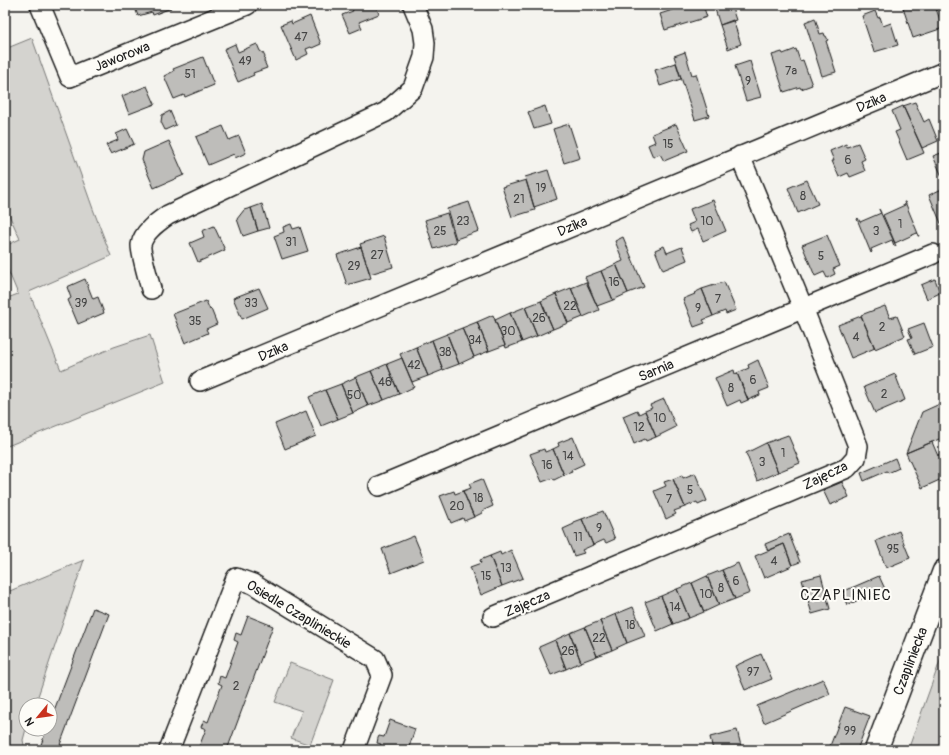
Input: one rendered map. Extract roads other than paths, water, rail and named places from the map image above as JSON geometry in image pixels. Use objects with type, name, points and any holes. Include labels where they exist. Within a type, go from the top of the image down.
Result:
[{"type":"main road","name":"Czapliniecka","points":[[876,750],[944,571]]},
{"type":"street","name":"Jaworowa","points":[[40,5],[70,77],[247,5]]},
{"type":"street","points":[[151,288],[141,246],[147,233],[156,224],[168,215],[386,112],[412,88],[424,57],[425,43],[423,29],[413,5]]},
{"type":"street","name":"Dzika","points":[[200,382],[944,72]]},
{"type":"street","name":"Zajęcza","points":[[492,617],[847,468],[856,458],[858,446],[740,156]]},
{"type":"street","name":"Sarnia","points":[[379,486],[934,254]]},
{"type":"street","name":"Osiedle Czaplinieckie","points":[[169,750],[236,578],[253,584],[375,659],[382,675],[354,750]]},
{"type":"district","name":"CZAPLINIEC","points":[[846,595]]}]
